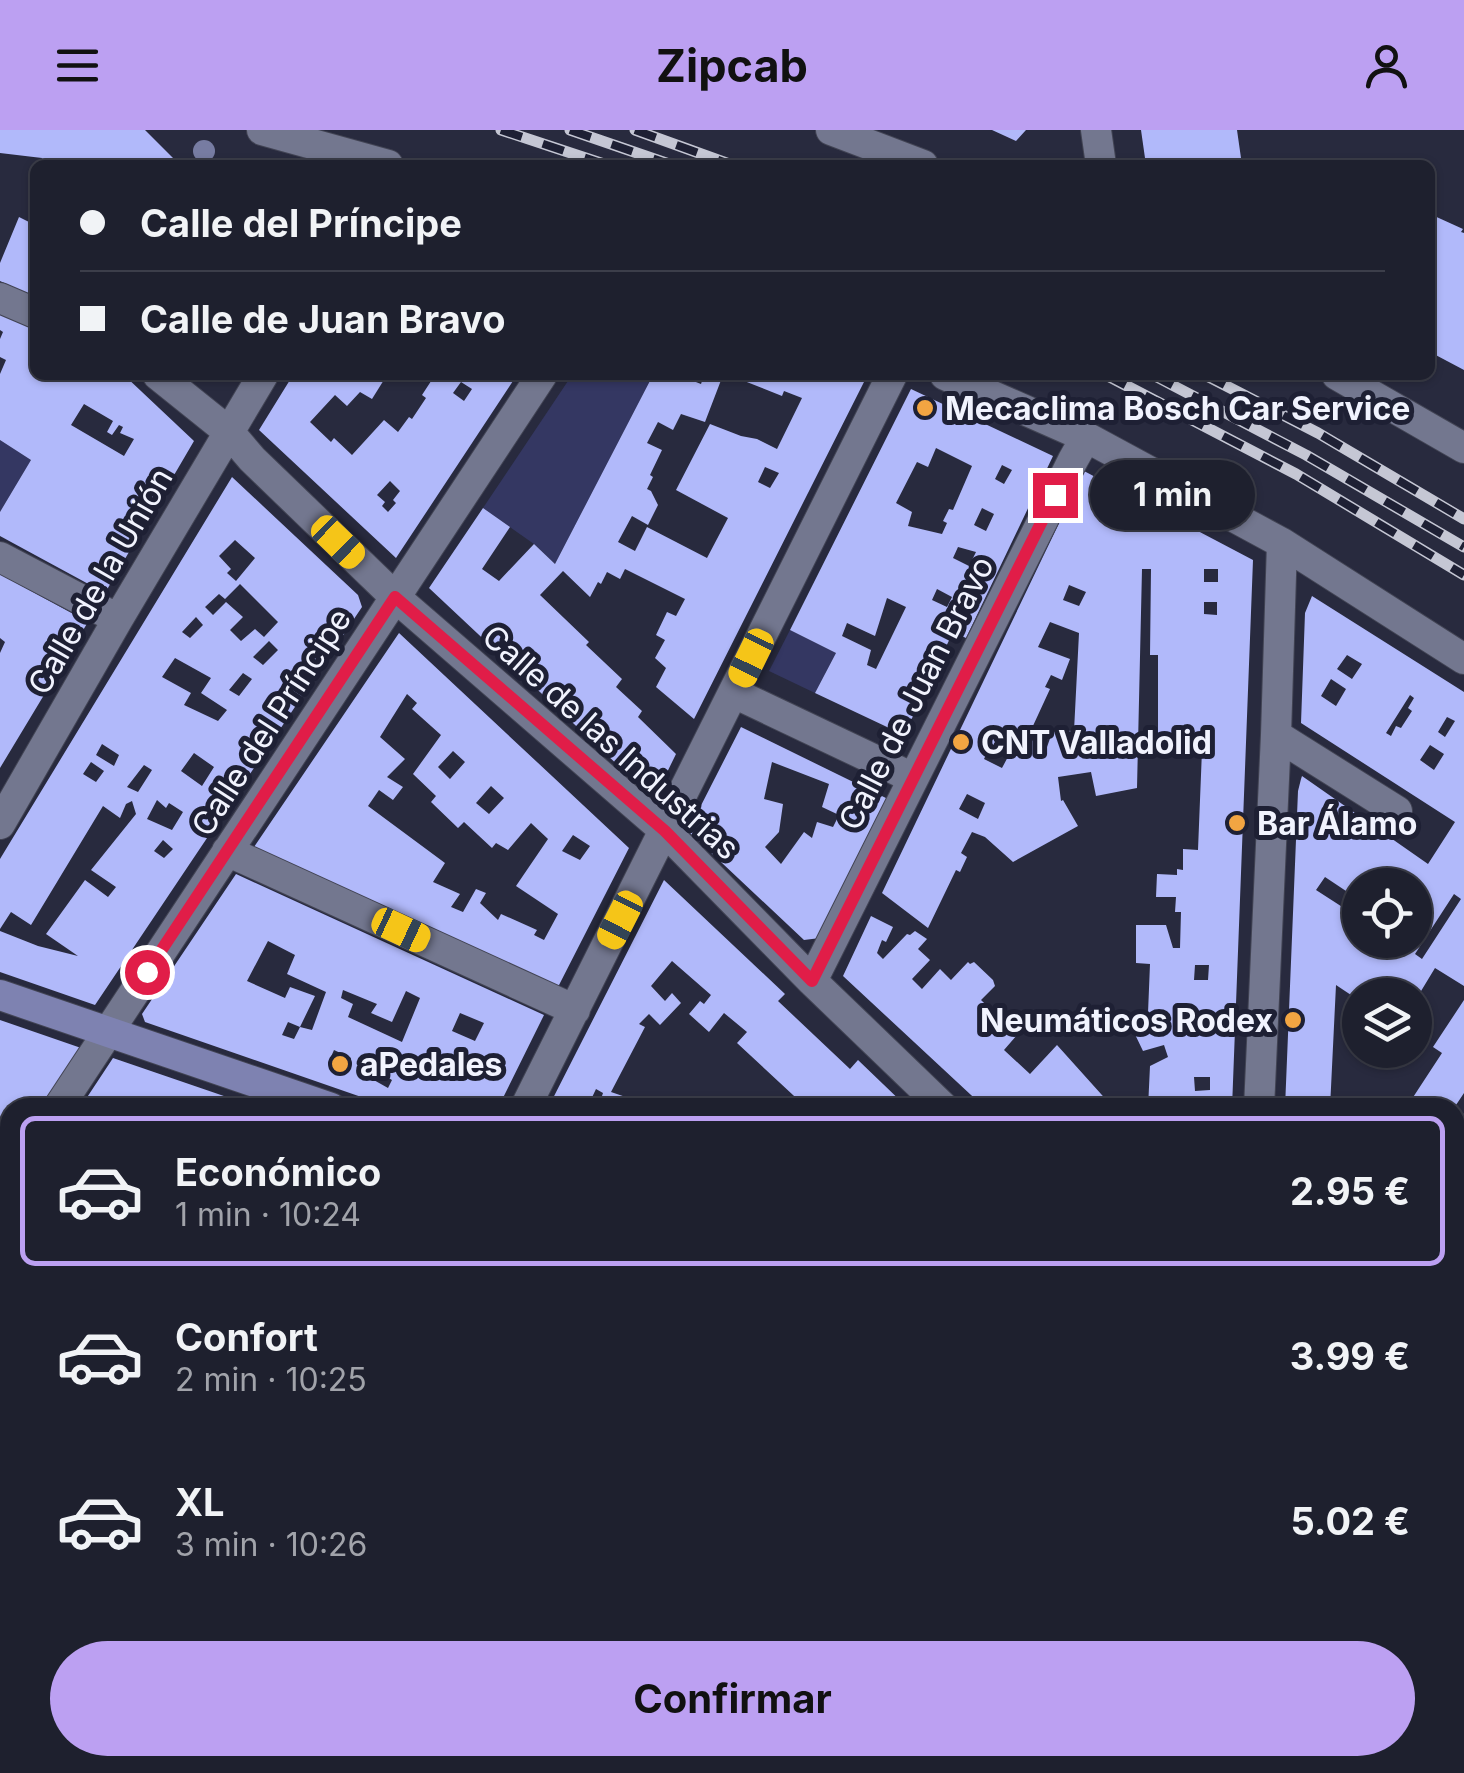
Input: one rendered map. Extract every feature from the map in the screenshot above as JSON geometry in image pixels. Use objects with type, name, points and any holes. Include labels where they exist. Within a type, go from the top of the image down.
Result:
[{"type":"street","points":[[262,130],[368,160]]},
{"type":"street","points":[[832,130],[910,160]]},
{"type":"street","points":[[1096,130],[1100,160]]},
{"type":"street","points":[[0,298],[30,311]]},
{"type":"street","name":"Calle de las Industrias","points":[[164,380],[229,432],[252,460],[395,597],[665,831],[934,1098]]},
{"type":"street","name":"Calle de la Unión","points":[[0,824],[260,380]]},
{"type":"street","name":"Calle del Príncipe","points":[[64,1098],[539,380]]},
{"type":"street","points":[[530,1098],[890,380]]},
{"type":"street","points":[[956,380],[1086,437],[1282,543],[1464,659]]},
{"type":"street","points":[[1346,380],[1464,448]]},
{"type":"street","name":"Calle de Juan Bravo","points":[[812,981],[1086,437]]},
{"type":"street","points":[[1259,1098],[1282,543]]},
{"type":"street","points":[[0,558],[118,619]]},
{"type":"street","points":[[734,692],[913,778]]},
{"type":"street","points":[[1276,735],[1397,811]]},
{"type":"street","points":[[227,851],[574,1010]]},
{"type":"street","points":[[0,995],[302,1098]]},
{"type":"shaded area","points":[[569,380],[650,380],[555,564],[483,508]]},
{"type":"shaded area","points":[[0,440],[31,460],[0,512]]},
{"type":"shaded area","points":[[790,630],[836,653],[815,693],[769,671]]},
{"type":"building","points":[[0,130],[145,130],[175,160],[42,160],[0,153]]},
{"type":"building","points":[[992,130],[1026,130],[1016,141]]},
{"type":"building","points":[[1141,130],[1237,130],[1241,160],[1145,160]]},
{"type":"building","points":[[1435,216],[1464,233],[1464,370],[1435,355]]},
{"type":"building","points":[[19,217],[30,222],[30,295],[0,281],[0,263]]},
{"type":"building","points":[[0,308],[30,321],[30,380],[129,380],[194,441],[105,593],[0,536],[0,512],[31,460],[0,440],[0,374],[6,360],[0,357]],"holes":[[[84,404],[113,421],[107,432],[112,435],[119,425],[123,427],[120,433],[134,439],[124,456],[71,425]]]},
{"type":"building","points":[[290,380],[384,380],[372,399],[360,392],[347,406],[335,395],[310,422],[352,455],[384,420],[398,432],[409,417],[412,419],[426,398],[422,395],[432,380],[514,380],[396,558],[259,430]],"holes":[[[461,382],[472,389],[464,401],[453,393]],[[390,481],[400,491],[393,500],[396,503],[388,512],[377,495]]]},
{"type":"building","points":[[650,380],[691,380],[701,384],[702,380],[721,380],[705,422],[681,414],[673,430],[658,422],[647,443],[662,450],[647,489],[658,505],[648,525],[632,516],[618,542],[635,551],[647,527],[707,558],[728,518],[676,490],[710,424],[777,449],[802,398],[784,391],[782,396],[742,380],[865,380],[694,719],[656,687],[666,668],[655,658],[665,640],[656,635],[667,612],[676,616],[685,599],[625,569],[620,579],[607,572],[590,597],[563,571],[540,595],[622,679],[616,687],[642,711],[638,717],[676,754],[654,799],[429,588],[483,508],[510,527],[482,569],[499,581],[534,544],[555,564]],"holes":[[[765,467],[779,473],[770,488],[758,482]]]},
{"type":"building","points":[[911,389],[1053,456],[966,638],[953,632],[904,735],[815,693],[836,653],[790,630]],"holes":[[[936,448],[972,466],[953,510],[949,509],[943,521],[947,523],[942,534],[908,526],[912,512],[896,503],[917,462],[928,467]],[[1002,465],[1012,470],[1004,484],[995,479]],[[982,508],[994,514],[986,531],[974,525]],[[958,547],[976,552],[969,566],[953,558]],[[937,589],[952,597],[947,607],[932,600]],[[887,598],[906,607],[876,669],[867,665],[871,650],[842,636],[847,623],[875,636]]]},
{"type":"building","points":[[1084,471],[1253,560],[1232,1098],[1148,1098],[1150,1066],[1168,1057],[1164,1045],[1143,1051],[1130,1024],[1148,1013],[1150,964],[1136,963],[1136,925],[1166,925],[1173,948],[1180,948],[1181,912],[1175,912],[1176,897],[1156,897],[1157,874],[1177,875],[1177,869],[1183,870],[1183,849],[1198,850],[1202,750],[1158,748],[1158,655],[1150,655],[1151,569],[1142,569],[1137,788],[1096,796],[1091,772],[1058,777],[1061,801],[1078,826],[1013,862],[985,837],[972,832],[961,853],[967,857],[960,872],[956,870],[928,928],[882,893]],"holes":[[[1204,569],[1218,569],[1218,582],[1204,582]],[[1069,585],[1086,592],[1079,606],[1063,600]],[[1204,602],[1217,602],[1217,615],[1204,614]],[[1050,622],[1079,633],[1074,731],[1053,730],[1047,747],[1022,736],[1027,726],[1032,728],[1050,689],[1045,687],[1051,675],[1062,680],[1070,659],[1038,647]],[[991,744],[1010,753],[1002,768],[984,759]],[[967,794],[985,803],[978,819],[959,809]],[[1195,965],[1209,965],[1208,980],[1194,980]],[[1193,1017],[1207,1017],[1207,1031],[1193,1031]],[[1194,1077],[1210,1077],[1210,1090],[1195,1091]]]},
{"type":"building","points":[[232,477],[358,595],[362,607],[95,1005],[0,972],[0,931],[78,956],[46,934],[85,880],[108,897],[116,887],[91,870],[136,814],[132,801],[126,804],[120,818],[103,806],[31,925],[11,912],[0,929],[0,859]],"holes":[[[235,540],[255,558],[236,581],[227,573],[231,569],[219,556]],[[240,584],[278,622],[264,637],[255,629],[241,641],[230,630],[243,617],[226,602],[213,615],[205,607],[219,594],[225,599]],[[196,617],[203,625],[190,638],[182,632]],[[269,641],[278,650],[263,665],[253,657]],[[175,658],[211,678],[201,693],[227,710],[218,721],[184,705],[191,693],[162,677]],[[243,673],[252,679],[239,696],[229,690]],[[102,744],[119,755],[114,766],[96,755]],[[194,753],[214,767],[202,786],[181,771]],[[91,762],[104,771],[96,782],[83,774]],[[144,765],[152,770],[138,792],[127,787]],[[157,800],[166,808],[169,803],[183,812],[172,830],[147,819]],[[163,840],[173,849],[164,858],[154,851]]]},
{"type":"building","points":[[0,574],[88,622],[0,768],[0,653],[5,642],[0,638]]},
{"type":"building","points":[[1312,596],[1464,692],[1464,986],[1435,968],[1429,978],[1342,978],[1342,989],[1336,985],[1330,1098],[1285,1098],[1298,791],[1302,776],[1428,864],[1455,822],[1301,723],[1305,613]],"holes":[[[1347,655],[1362,664],[1352,679],[1337,669]],[[1331,679],[1346,689],[1336,706],[1321,696]],[[1410,695],[1414,698],[1408,708],[1412,711],[1391,736],[1386,733]],[[1447,717],[1455,721],[1445,737],[1438,732]],[[1430,745],[1444,754],[1434,770],[1420,760]]]},
{"type":"building","points":[[399,633],[629,848],[558,987],[252,850]],"holes":[[[407,694],[417,703],[412,709],[441,735],[413,774],[436,796],[431,802],[458,828],[464,822],[492,848],[496,843],[508,850],[531,823],[548,839],[516,886],[558,914],[544,940],[534,935],[537,930],[501,914],[498,920],[480,903],[486,893],[476,889],[463,912],[451,907],[460,894],[433,882],[445,863],[368,806],[379,790],[393,800],[403,787],[387,777],[405,759],[380,737]],[[453,751],[465,762],[450,779],[438,767]],[[491,786],[504,798],[489,814],[476,803]],[[573,835],[590,846],[580,860],[562,851]]]},
{"type":"building","points":[[741,727],[888,799],[820,938],[804,940],[688,831]],"holes":[[[772,762],[829,784],[822,807],[839,815],[833,827],[817,822],[812,838],[804,832],[781,864],[765,847],[779,832],[783,804],[764,799]]]},
{"type":"building","points":[[236,874],[544,1015],[503,1098],[364,1098],[145,1022],[142,1014]],"holes":[[[268,941],[295,955],[287,974],[326,992],[312,1030],[300,1027],[315,996],[290,987],[285,998],[247,981]],[[343,990],[377,1004],[371,1013],[392,1022],[406,991],[420,998],[402,1042],[348,1017],[353,1004],[341,998]],[[460,1013],[484,1023],[475,1041],[452,1031]],[[288,1022],[300,1027],[294,1039],[282,1035]],[[334,1050],[351,1058],[348,1067],[330,1059]],[[375,1070],[392,1080],[388,1088],[372,1079]]]},
{"type":"building","points":[[664,880],[785,994],[778,1001],[850,1069],[858,1060],[898,1098],[796,1098],[737,1043],[747,1032],[724,1013],[709,1032],[689,1014],[711,995],[672,961],[651,986],[665,1001],[672,993],[681,1003],[660,1025],[649,1014],[639,1024],[645,1027],[611,1092],[629,1098],[601,1098],[603,1093],[596,1089],[592,1098],[553,1098]]},
{"type":"building","points":[[871,916],[893,927],[877,953],[883,959],[907,934],[915,931],[927,939],[918,949],[930,960],[912,979],[922,989],[940,969],[951,980],[968,962],[974,962],[995,986],[981,1000],[1017,1035],[1004,1050],[1030,1074],[1057,1045],[1105,1098],[974,1098],[843,976]]},
{"type":"building","points":[[1464,1000],[1464,1093],[1461,1098],[1413,1098],[1442,1053],[1433,1047]]},
{"type":"building","points":[[0,1020],[84,1049],[52,1098],[0,1098]]},
{"type":"building","points":[[113,1058],[230,1098],[87,1098]]},
{"type":"railway","points":[[501,130],[592,160]]},
{"type":"railway","points":[[570,130],[657,160]]},
{"type":"railway","points":[[635,130],[718,160]]},
{"type":"railway","points":[[1116,380],[1296,474],[1464,575]]},
{"type":"railway","points":[[1163,380],[1306,455],[1464,547]]},
{"type":"railway","points":[[1215,380],[1318,433],[1464,519]]},
{"type":"place","name":"Mecaclima Bosch Car Service","points":[[925,408]]},
{"type":"place","name":"CNT Valladolid","points":[[961,742]]},
{"type":"place","name":"Bar Álamo","points":[[1237,823]]},
{"type":"place","name":"Neumáticos Rodex","points":[[1293,1020]]},
{"type":"place","name":"aPedales","points":[[340,1064]]},
{"type":"route","points":[[147,972],[395,597],[665,831],[812,981],[1055,495]]}]
